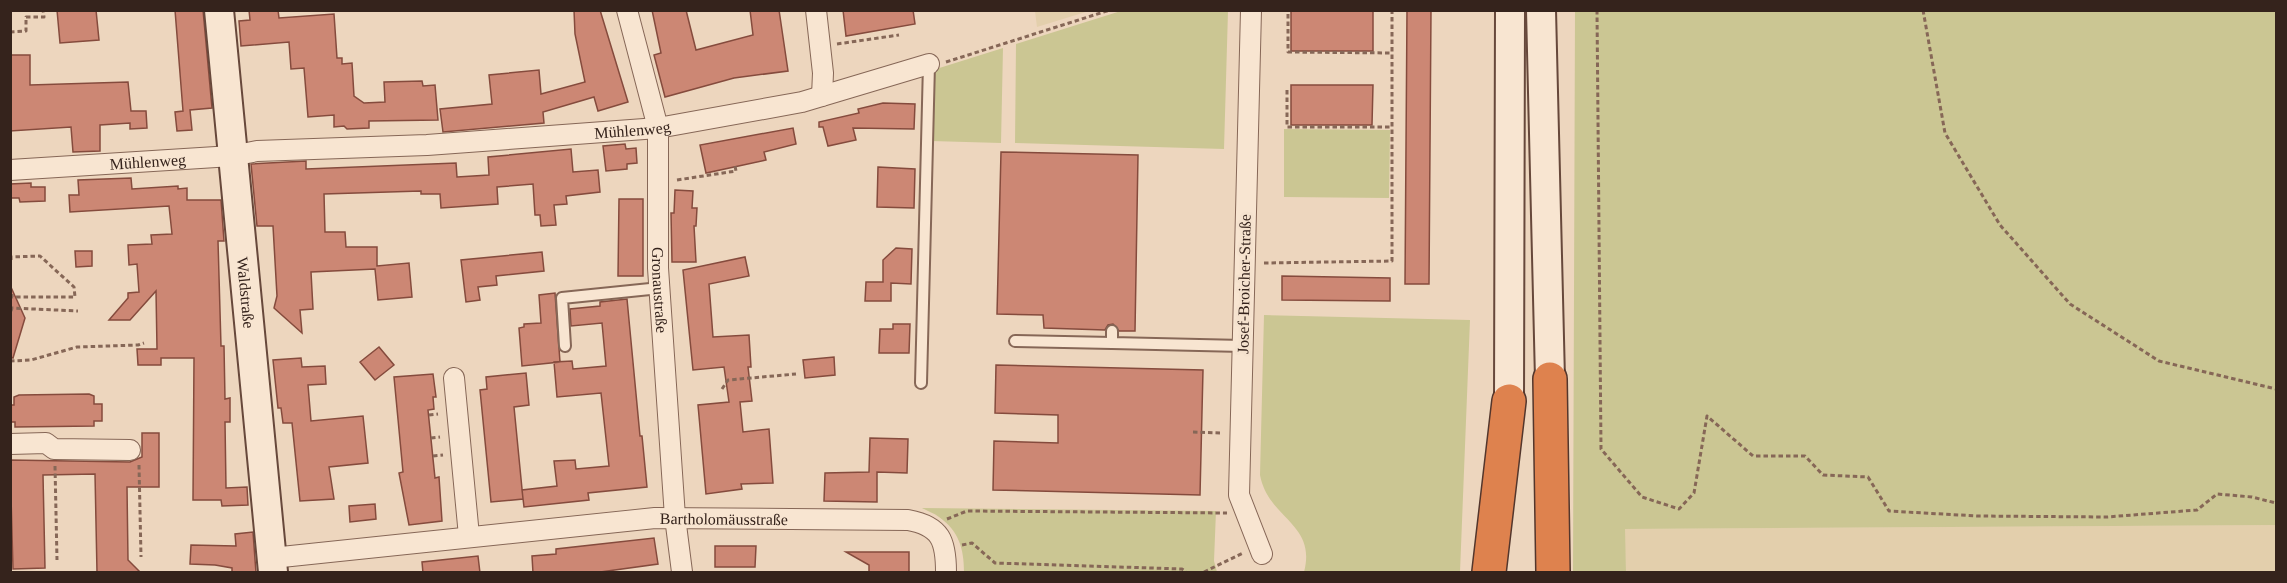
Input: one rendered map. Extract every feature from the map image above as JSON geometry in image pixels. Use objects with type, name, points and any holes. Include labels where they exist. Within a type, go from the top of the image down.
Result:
[{"type":"highway","points":[[1550,379],[1553,573]]},
{"type":"highway","points":[[1489,573],[1509,401]]},
{"type":"highway","points":[[1509,401],[1510,573]]},
{"type":"main road","name":"Waldstraße","points":[[219,10],[273,565]]},
{"type":"main road","points":[[1509,401],[1510,10]]},
{"type":"main road","points":[[1541,10],[1550,379]]},
{"type":"street","name":"Gronaustraße","points":[[627,10],[658,128],[660,288],[675,517],[682,573]]},
{"type":"street","points":[[816,10],[821,46],[822,96]]},
{"type":"street","name":"Josef-Broicher-Straße","points":[[1251,10],[1239,495],[1260,550]]},
{"type":"street","name":"Mühlenweg","points":[[10,170],[232,156],[257,151],[427,145],[658,128],[822,96],[929,64]]},
{"type":"street","points":[[454,378],[469,536]]},
{"type":"street","points":[[10,444],[46,443],[54,449],[130,450]]},
{"type":"street","name":"Bartholomäusstraße","points":[[273,565],[469,536],[675,517],[908,520],[922,523],[934,530]]},
{"type":"street","points":[[934,530],[945,549],[946,573]]},
{"type":"lane","points":[[921,383],[929,64]]},
{"type":"lane","points":[[565,346],[562,298],[660,288]]},
{"type":"lane","points":[[1112,331],[1112,343]]},
{"type":"lane","points":[[1015,341],[1243,346]]},
{"type":"path","points":[[10,32],[26,31],[26,17],[44,16],[43,10]]},
{"type":"path","points":[[929,64],[942,63],[1110,10]]},
{"type":"path","points":[[1286,264],[1392,261],[1392,10]]},
{"type":"path","points":[[1597,10],[1601,450],[1642,497],[1679,509],[1694,493],[1707,416],[1753,456],[1804,456],[1823,475],[1868,477],[1889,511],[1977,516],[2107,517],[2197,510],[2217,494],[2252,497],[2277,503]]},
{"type":"path","points":[[1923,10],[1945,133],[2000,225],[2070,304],[2159,361],[2277,389]]},
{"type":"path","points":[[1288,14],[1288,52],[1392,53]]},
{"type":"path","points":[[874,33],[875,39]]},
{"type":"path","points":[[821,46],[899,35]]},
{"type":"path","points":[[1287,90],[1287,127],[1393,127]]},
{"type":"path","points":[[658,183],[736,171],[735,166]]},
{"type":"path","points":[[11,260],[11,257],[40,256],[74,287],[75,297],[12,297],[12,294]]},
{"type":"path","points":[[11,311],[12,308],[78,311]]},
{"type":"path","points":[[10,361],[31,360],[77,347],[144,343]]},
{"type":"path","points":[[722,389],[728,380],[796,374]]},
{"type":"path","points":[[1193,432],[1240,433]]},
{"type":"path","points":[[54,449],[57,560]]},
{"type":"path","points":[[130,450],[136,451],[139,461],[141,557]]},
{"type":"path","points":[[934,530],[946,520],[967,511],[1246,513]]},
{"type":"path","points":[[945,549],[972,543],[995,562],[1182,569],[1186,573]]},
{"type":"path","points":[[1204,573],[1260,550]]},
{"type":"shaded area","points":[[1035,10],[1089,11],[1037,27]]},
{"type":"shaded area","points":[[1124,10],[1228,11],[1224,149],[1015,143],[1016,44]]},
{"type":"shaded area","points":[[1575,11],[2276,11],[2276,525],[1625,529],[1626,572],[1573,572]]},
{"type":"shaded area","points":[[1003,48],[1001,143],[931,141],[933,70]]},
{"type":"shaded area","points":[[1284,129],[1390,130],[1389,198],[1284,197]]},
{"type":"shaded area","points":[[1264,315],[1470,320],[1460,572],[1304,572],[1306,556],[1304,542],[1298,531],[1272,502],[1260,475]]},
{"type":"shaded area","points":[[922,508],[1216,511],[1214,561],[1217,572],[964,572],[963,556],[956,534],[946,522]]},
{"type":"shaded area","points":[[2276,525],[2276,572],[1626,572],[1624,529]]},
{"type":"building","points":[[57,10],[96,10],[99,40],[60,43]]},
{"type":"building","points":[[175,10],[203,10],[212,108],[190,110],[192,130],[177,131],[175,112],[183,111]]},
{"type":"building","points":[[249,10],[278,10],[279,18],[334,14],[337,58],[342,58],[342,64],[352,63],[354,96],[364,103],[385,102],[384,82],[422,81],[423,86],[435,85],[438,120],[369,121],[369,128],[347,129],[344,126],[334,127],[334,115],[308,117],[304,68],[291,69],[289,42],[241,46],[239,21],[250,20]]},
{"type":"building","points":[[574,10],[600,10],[628,102],[598,111],[594,97],[543,112],[544,123],[443,132],[440,109],[492,104],[489,75],[539,70],[541,94],[585,82],[575,34]]},
{"type":"building","points":[[652,10],[686,10],[696,50],[753,35],[750,10],[779,10],[788,71],[734,78],[665,97],[654,55],[661,53]]},
{"type":"building","points":[[843,10],[913,10],[915,24],[846,36]]},
{"type":"building","points":[[1407,10],[1431,10],[1429,284],[1405,284]]},
{"type":"building","points":[[1291,11],[1373,11],[1373,51],[1291,51]]},
{"type":"building","points":[[10,55],[30,55],[30,85],[128,82],[131,111],[146,111],[147,128],[130,129],[130,123],[100,125],[100,151],[73,152],[71,127],[10,131]]},
{"type":"building","points":[[1291,85],[1373,85],[1372,125],[1291,125]]},
{"type":"building","points":[[883,103],[915,104],[914,129],[853,128],[856,140],[828,146],[823,127],[819,127],[819,122],[859,113],[858,109]]},
{"type":"building","points":[[793,128],[796,144],[764,152],[766,160],[706,173],[700,145]]},
{"type":"building","points":[[625,144],[626,149],[636,148],[637,163],[627,164],[627,169],[606,171],[603,146]]},
{"type":"building","points":[[571,149],[573,172],[598,170],[600,192],[566,196],[567,204],[554,205],[556,225],[541,226],[540,215],[535,215],[533,184],[497,187],[498,204],[441,208],[440,194],[421,194],[421,191],[324,194],[325,232],[345,232],[346,247],[377,247],[377,266],[409,263],[412,297],[378,300],[375,269],[311,272],[313,309],[300,310],[302,333],[274,308],[277,296],[273,226],[257,226],[251,164],[306,161],[306,169],[456,163],[457,177],[489,175],[488,157]]},
{"type":"building","points":[[1001,152],[1138,155],[1135,331],[1119,331],[1113,324],[1108,325],[1105,330],[1044,328],[1043,315],[997,314]]},
{"type":"building","points":[[878,167],[915,169],[914,208],[877,207]]},
{"type":"building","points":[[131,178],[132,189],[178,186],[178,189],[187,188],[187,200],[221,200],[224,241],[218,241],[221,346],[224,346],[225,399],[230,398],[230,422],[225,422],[226,488],[247,487],[248,505],[222,506],[221,500],[193,500],[194,358],[161,358],[161,365],[138,365],[137,349],[157,349],[156,291],[130,320],[109,320],[128,298],[128,293],[139,292],[137,264],[129,265],[128,245],[152,244],[151,235],[172,234],[169,206],[70,212],[69,195],[79,195],[78,180]]},
{"type":"building","points":[[31,183],[31,187],[45,187],[45,201],[20,202],[19,198],[10,198],[10,184]]},
{"type":"building","points":[[675,190],[693,191],[692,208],[697,208],[696,226],[694,226],[696,262],[672,262],[671,213],[674,213]]},
{"type":"building","points":[[619,199],[643,199],[643,276],[618,276]]},
{"type":"building","points":[[896,248],[912,249],[911,284],[891,283],[891,301],[865,301],[866,282],[883,282],[883,260]]},
{"type":"building","points":[[75,251],[92,251],[92,266],[76,267]]},
{"type":"building","points":[[542,252],[544,271],[496,276],[497,285],[478,287],[480,300],[466,302],[461,260]]},
{"type":"building","points":[[745,257],[749,276],[709,284],[713,337],[749,335],[751,367],[748,367],[752,401],[740,402],[743,432],[769,429],[773,483],[741,484],[742,489],[706,494],[698,405],[729,402],[724,367],[693,370],[683,270]]},
{"type":"building","points":[[1282,276],[1390,278],[1390,301],[1282,300]]},
{"type":"building","points":[[10,285],[25,318],[13,358],[10,357]]},
{"type":"building","points":[[555,293],[560,362],[522,366],[519,328],[524,327],[524,324],[541,323],[539,295]]},
{"type":"building","points":[[627,299],[647,487],[588,493],[589,500],[524,507],[522,490],[557,486],[554,461],[575,460],[576,469],[609,466],[601,393],[557,397],[554,362],[572,361],[573,369],[606,366],[602,323],[571,326],[570,309],[600,306],[600,302]]},
{"type":"building","points":[[893,324],[910,324],[909,353],[879,353],[880,329],[893,329]]},
{"type":"building","points":[[379,347],[394,365],[375,380],[360,362]]},
{"type":"building","points":[[834,357],[835,375],[805,378],[803,360]]},
{"type":"building","points":[[301,358],[302,367],[325,366],[326,384],[308,385],[311,421],[363,416],[368,463],[329,467],[334,499],[300,501],[292,423],[283,423],[281,408],[278,408],[273,360]]},
{"type":"building","points":[[996,365],[1203,370],[1200,495],[993,490],[994,441],[1058,443],[1058,415],[995,413]]},
{"type":"building","points":[[526,373],[529,405],[514,407],[523,499],[491,502],[480,390],[487,389],[486,377]]},
{"type":"building","points":[[433,374],[436,397],[433,397],[434,409],[428,410],[435,478],[439,477],[442,521],[409,525],[399,473],[403,472],[394,377]]},
{"type":"building","points":[[89,394],[94,396],[94,404],[102,404],[102,421],[94,421],[94,426],[15,427],[15,422],[10,422],[10,405],[14,405],[14,397],[19,395]]},
{"type":"building","points":[[142,433],[159,433],[159,487],[127,487],[128,560],[140,572],[97,572],[95,474],[43,475],[45,568],[13,569],[10,460],[130,462],[142,457]]},
{"type":"building","points":[[870,438],[908,439],[907,473],[877,472],[877,502],[824,501],[825,473],[869,472]]},
{"type":"building","points":[[375,504],[376,519],[350,522],[349,506]]},
{"type":"building","points":[[253,532],[256,573],[232,573],[232,568],[190,564],[191,545],[236,546],[235,534]]},
{"type":"building","points":[[654,538],[658,564],[593,573],[533,573],[532,556],[556,554],[556,549]]},
{"type":"building","points":[[715,546],[756,546],[755,567],[715,567]]},
{"type":"building","points":[[846,552],[909,552],[909,573],[869,573],[869,565]]},
{"type":"building","points":[[478,556],[480,573],[423,573],[422,562]]}]
